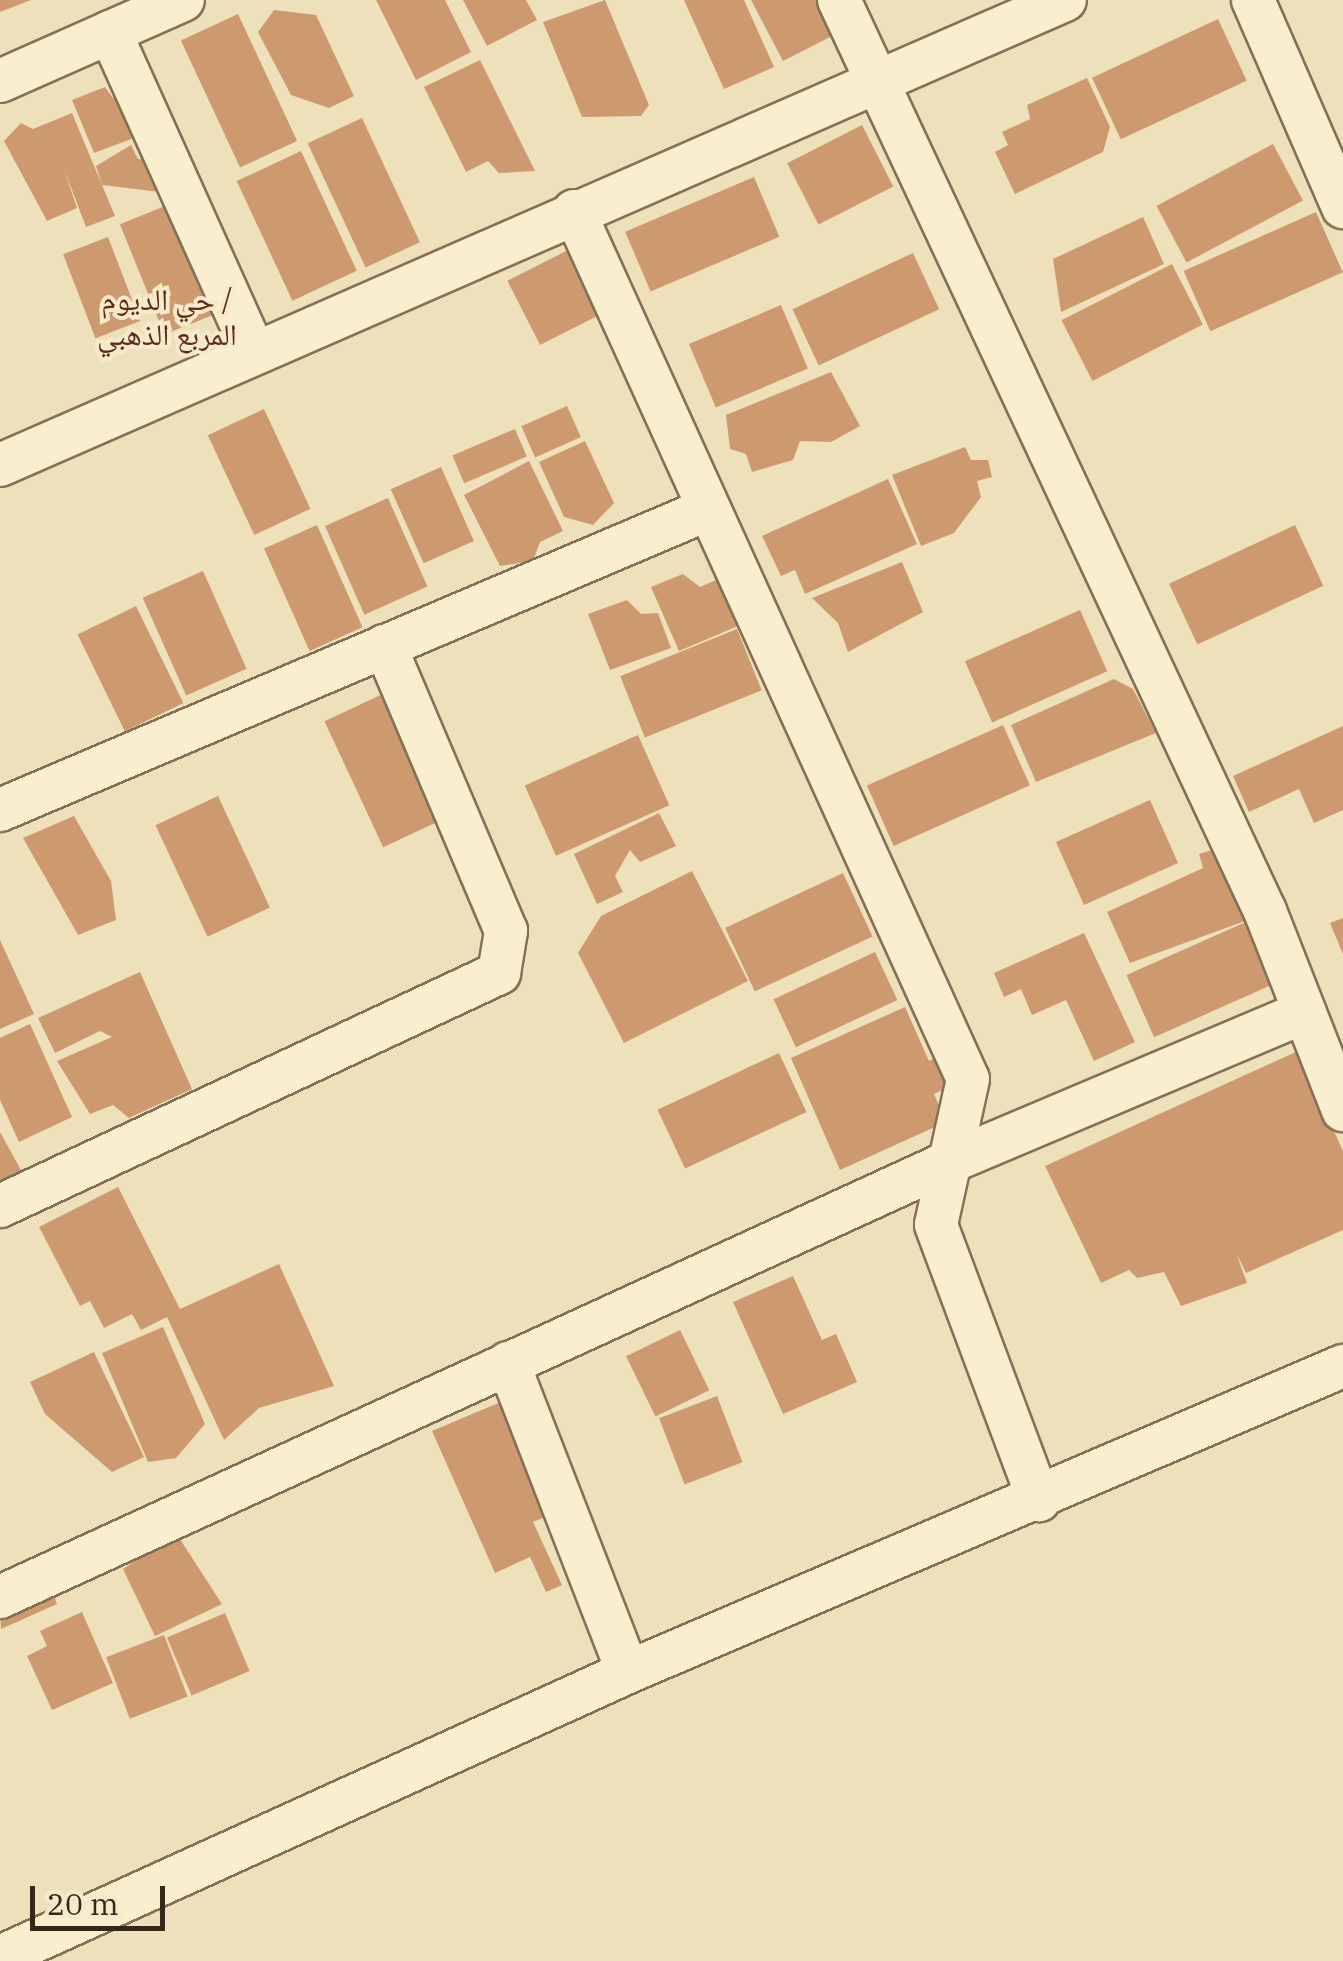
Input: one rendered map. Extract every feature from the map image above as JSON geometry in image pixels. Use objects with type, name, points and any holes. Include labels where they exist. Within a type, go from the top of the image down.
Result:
[{"type":"street","points":[[0,81],[183,0]]},
{"type":"street","points":[[839,0],[1304,1012],[1343,1110]]},
{"type":"street","points":[[0,465],[873,78],[1065,0]]},
{"type":"street","points":[[1253,0],[1343,208]]},
{"type":"street","points":[[110,32],[254,353]]},
{"type":"street","points":[[574,212],[706,510],[968,1078],[946,1163],[936,1225],[1040,1500]]},
{"type":"street","points":[[0,810],[706,510]]},
{"type":"street","points":[[0,1206],[500,973],[506,931],[385,646]]},
{"type":"street","points":[[0,1596],[946,1163],[1304,1012]]},
{"type":"street","points":[[508,1364],[628,1672]]},
{"type":"street","points":[[0,1956],[628,1672],[1040,1500],[1343,1366]]},
{"type":"building","points":[[0,0],[31,0],[0,12]]},
{"type":"building","points":[[376,0],[445,0],[471,52],[416,80]]},
{"type":"building","points":[[463,0],[526,0],[537,20],[487,46]]},
{"type":"building","points":[[605,0],[649,105],[641,116],[582,117],[543,22]]},
{"type":"building","points":[[684,0],[744,0],[774,67],[724,89]]},
{"type":"building","points":[[751,0],[818,0],[834,35],[783,61]]},
{"type":"building","points":[[274,10],[316,15],[354,96],[329,108],[291,95],[258,32]]},
{"type":"building","points":[[238,14],[297,141],[240,168],[181,41]]},
{"type":"building","points":[[1218,19],[1247,81],[1121,139],[1092,78]]},
{"type":"building","points":[[480,60],[535,171],[499,173],[488,161],[466,172],[424,87]]},
{"type":"building","points":[[1087,78],[1110,127],[1103,152],[1015,194],[995,152],[1008,145],[1002,132],[1030,119],[1027,105]]},
{"type":"building","points":[[105,87],[113,98],[134,90],[150,132],[94,153],[72,100]]},
{"type":"building","points":[[72,113],[115,216],[86,227],[64,169],[77,208],[47,221],[4,141],[21,123],[33,129]]},
{"type":"building","points":[[362,118],[420,242],[366,268],[308,143]]},
{"type":"building","points":[[862,125],[893,186],[818,225],[787,163]]},
{"type":"building","points":[[1273,144],[1303,201],[1186,262],[1156,206]]},
{"type":"building","points":[[131,145],[138,159],[158,159],[168,193],[102,185],[96,166]]},
{"type":"building","points":[[301,151],[357,271],[292,301],[237,181]]},
{"type":"building","points":[[754,177],[779,237],[651,292],[625,232]]},
{"type":"building","points":[[170,204],[215,314],[165,335],[120,224]]},
{"type":"building","points":[[1316,212],[1343,272],[1210,331],[1184,271]]},
{"type":"building","points":[[1143,217],[1164,264],[1061,312],[1053,259]]},
{"type":"building","points":[[108,237],[140,321],[95,338],[63,254]]},
{"type":"building","points":[[568,250],[601,314],[540,345],[507,281]]},
{"type":"building","points":[[913,253],[939,309],[819,365],[792,309]]},
{"type":"building","points":[[1172,264],[1203,325],[1092,381],[1062,320]]},
{"type":"building","points":[[781,305],[808,369],[716,408],[689,344]]},
{"type":"building","points":[[831,372],[860,426],[831,442],[800,441],[793,460],[752,472],[746,454],[730,449],[726,415]]},
{"type":"building","points":[[567,406],[581,437],[535,457],[521,426]]},
{"type":"building","points":[[264,409],[310,509],[254,535],[208,435]]},
{"type":"building","points":[[515,429],[527,457],[464,483],[452,456]]},
{"type":"building","points":[[585,441],[614,503],[593,525],[564,517],[539,462]]},
{"type":"building","points":[[965,447],[971,460],[988,460],[992,477],[977,481],[981,497],[954,533],[921,546],[892,475]]},
{"type":"building","points":[[529,461],[563,531],[540,542],[533,561],[500,566],[464,495]]},
{"type":"building","points":[[441,467],[474,541],[424,563],[391,489]]},
{"type":"building","points":[[888,479],[917,544],[805,594],[795,570],[781,576],[762,536]]},
{"type":"building","points":[[388,498],[427,587],[364,615],[325,526]]},
{"type":"building","points":[[317,525],[363,627],[310,651],[264,549]]},
{"type":"building","points":[[1295,525],[1323,586],[1197,644],[1169,584]]},
{"type":"building","points":[[902,562],[923,612],[848,652],[838,623],[812,598]]},
{"type":"building","points":[[203,571],[247,669],[186,696],[143,598]]},
{"type":"building","points":[[683,574],[700,587],[725,576],[745,623],[679,651],[651,587]]},
{"type":"building","points":[[627,600],[641,614],[658,613],[671,648],[610,670],[588,614]]},
{"type":"building","points":[[136,606],[183,703],[125,732],[78,634]]},
{"type":"building","points":[[1080,610],[1107,671],[992,722],[965,661]]},
{"type":"building","points":[[737,629],[762,690],[645,737],[620,676]]},
{"type":"building","points":[[1114,679],[1133,689],[1156,733],[1036,782],[1011,725]]},
{"type":"building","points":[[387,692],[446,818],[383,847],[324,721]]},
{"type":"building","points":[[1003,725],[1030,785],[894,846],[867,786]]},
{"type":"building","points":[[1343,726],[1343,810],[1314,823],[1299,789],[1249,812],[1233,776]]},
{"type":"building","points":[[638,735],[669,805],[556,856],[525,785]]},
{"type":"building","points":[[218,796],[270,907],[207,937],[155,825]]},
{"type":"building","points":[[1150,800],[1178,863],[1084,905],[1056,842]]},
{"type":"building","points":[[659,813],[676,846],[640,862],[630,850],[615,876],[623,892],[597,904],[574,854]]},
{"type":"building","points":[[74,816],[111,881],[116,920],[78,935],[23,838]]},
{"type":"building","points":[[1231,844],[1253,918],[1130,963],[1107,912],[1203,868],[1199,854]]},
{"type":"building","points":[[692,871],[748,981],[624,1043],[578,953],[601,916]]},
{"type":"building","points":[[843,873],[873,936],[755,991],[725,928]]},
{"type":"building","points":[[1343,918],[1343,954],[1330,923]]},
{"type":"building","points":[[1248,921],[1276,983],[1154,1037],[1126,975]]},
{"type":"building","points":[[1084,933],[1135,1042],[1094,1061],[1066,1000],[1032,1015],[1021,989],[1004,997],[994,973]]},
{"type":"building","points":[[0,940],[34,1014],[0,1029]]},
{"type":"building","points":[[875,952],[897,1000],[796,1047],[773,999]]},
{"type":"building","points":[[140,972],[192,1089],[129,1118],[113,1105],[90,1114],[57,1061],[112,1037],[100,1031],[55,1053],[38,1018]]},
{"type":"building","points":[[905,1007],[929,1061],[941,1055],[955,1084],[934,1094],[946,1122],[840,1170],[791,1058]]},
{"type":"building","points":[[30,1024],[72,1117],[19,1142],[0,1100],[0,1038]]},
{"type":"building","points":[[1298,1051],[1343,1151],[1343,1230],[1246,1273],[1236,1253],[1247,1283],[1181,1306],[1164,1272],[1137,1278],[1129,1270],[1101,1283],[1045,1166]]},
{"type":"building","points":[[779,1053],[806,1112],[685,1169],[658,1110]]},
{"type":"building","points":[[0,1132],[22,1172],[0,1184]]},
{"type":"building","points":[[118,1187],[180,1309],[279,1264],[334,1386],[259,1408],[224,1440],[167,1317],[141,1330],[132,1314],[104,1328],[90,1301],[80,1306],[39,1227]]},
{"type":"building","points":[[793,1276],[822,1340],[836,1334],[857,1382],[783,1414],[733,1302]]},
{"type":"building","points":[[163,1327],[205,1424],[176,1458],[148,1462],[102,1353]]},
{"type":"building","points":[[680,1330],[709,1390],[655,1417],[626,1356]]},
{"type":"building","points":[[94,1352],[144,1457],[112,1472],[45,1414],[30,1382]]},
{"type":"building","points":[[717,1396],[742,1462],[685,1485],[659,1418]]},
{"type":"building","points":[[510,1398],[560,1511],[533,1522],[562,1585],[546,1592],[530,1557],[495,1573],[432,1431]]},
{"type":"building","points":[[176,1533],[222,1604],[155,1636],[123,1569]]},
{"type":"building","points":[[50,1585],[57,1604],[1,1629],[0,1606]]},
{"type":"building","points":[[82,1612],[113,1683],[52,1710],[27,1656],[47,1646],[40,1631]]},
{"type":"building","points":[[225,1613],[250,1671],[192,1696],[167,1638]]},
{"type":"building","points":[[164,1635],[188,1697],[130,1719],[106,1657]]},
{"type":"district","name":"حي الديوم / المربع الذهبي","points":[[167,316]]}]
